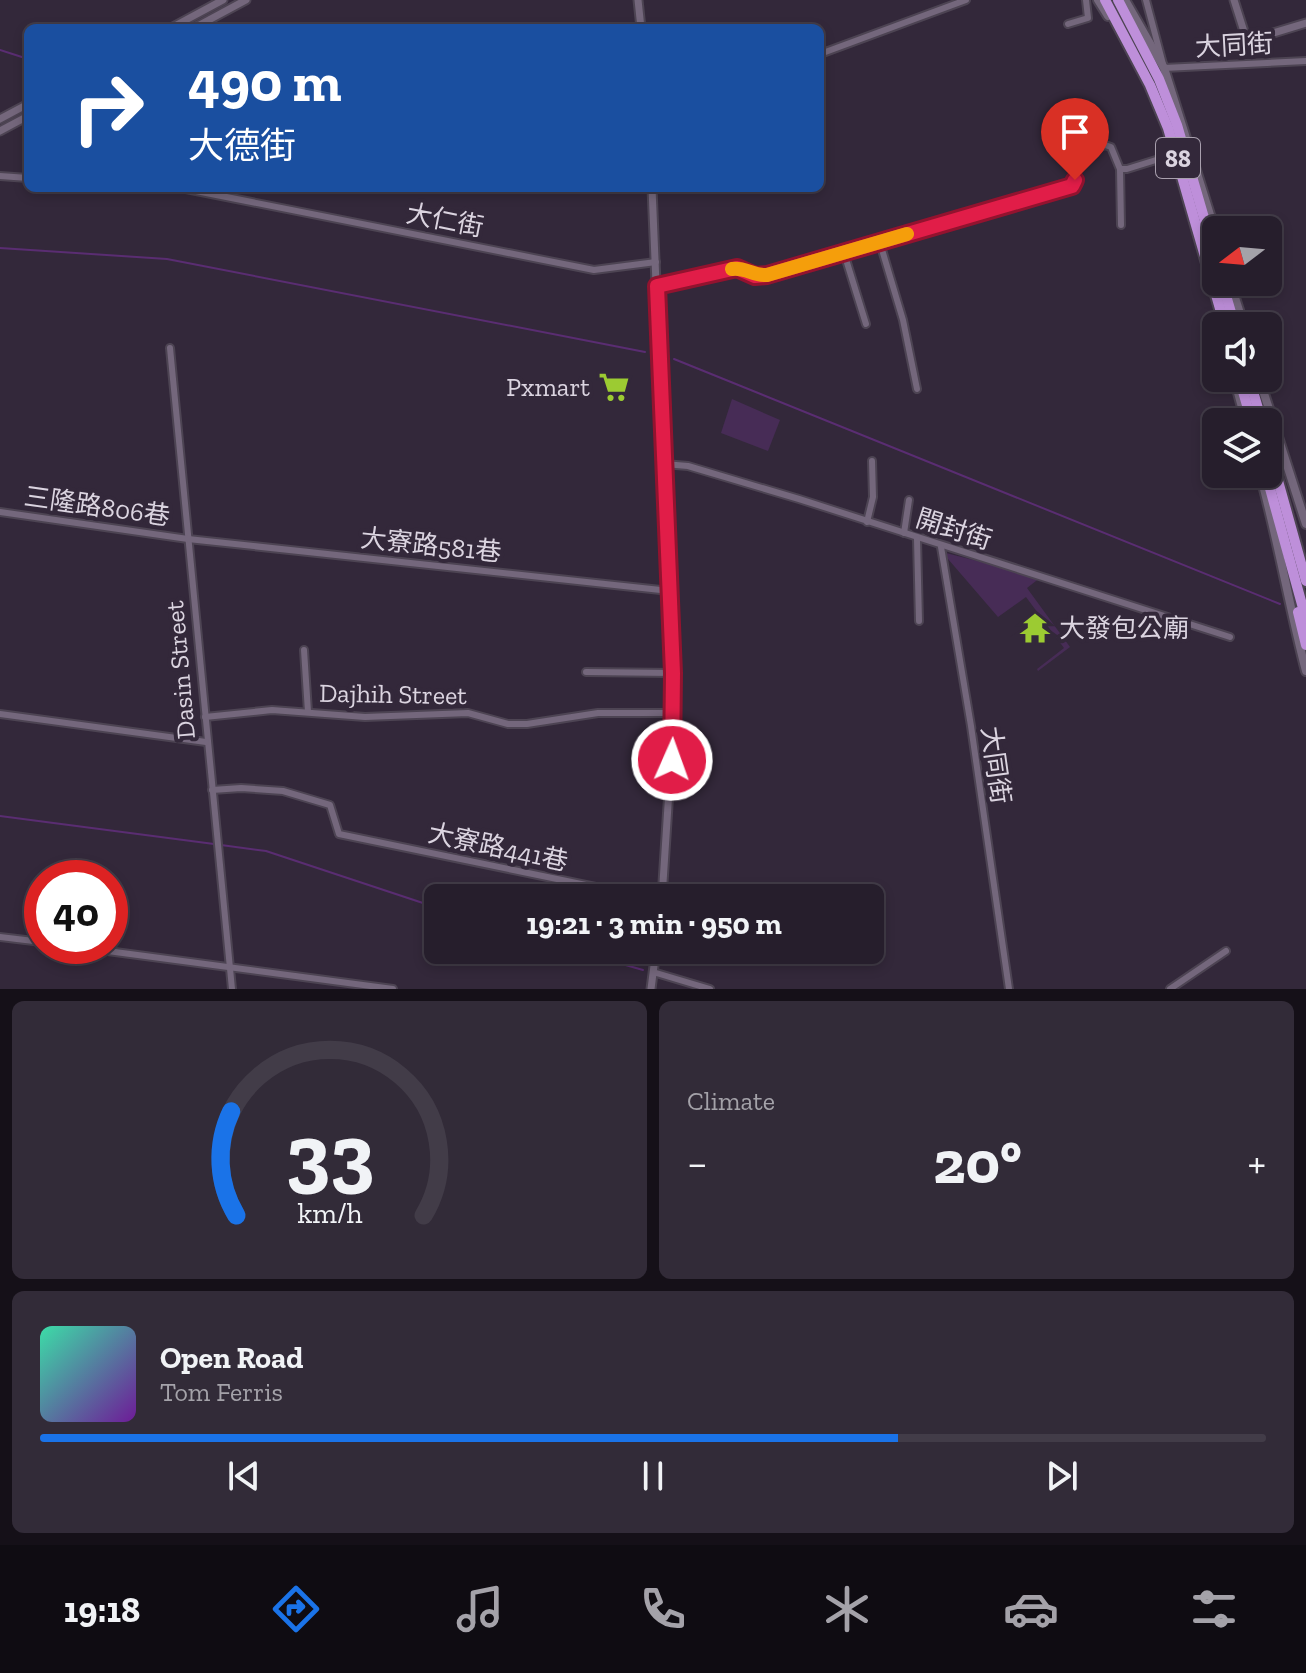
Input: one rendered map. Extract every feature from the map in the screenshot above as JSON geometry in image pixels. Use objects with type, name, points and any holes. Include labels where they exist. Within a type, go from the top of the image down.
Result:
[{"type":"highway","name":"88","points":[[1105,0],[1150,85],[1168,128],[1218,312]]},
{"type":"highway","name":"88","points":[[1118,0],[1159,79],[1177,125],[1203,216]]},
{"type":"highway","points":[[1282,482],[1306,560]]},
{"type":"highway","points":[[1270,488],[1306,619]]},
{"type":"highway","points":[[1280,488],[1306,581]]},
{"type":"highway","points":[[1282,531],[1306,645]]},
{"type":"main road","points":[[1098,0],[1146,87],[1172,155],[1218,312]]},
{"type":"main road","points":[[1125,0],[1164,68],[1210,216]]},
{"type":"main road","points":[[1264,392],[1306,524]]},
{"type":"main road","points":[[1264,488],[1306,671]]},
{"type":"street","points":[[178,24],[223,0]]},
{"type":"street","points":[[201,24],[246,0]]},
{"type":"street","points":[[638,0],[641,24]]},
{"type":"street","points":[[824,53],[966,0]]},
{"type":"street","points":[[1068,24],[1088,18],[1086,0]]},
{"type":"street","points":[[1146,0],[1164,68]]},
{"type":"street","points":[[1234,0],[1247,41],[1306,23]]},
{"type":"street","name":"大同街","points":[[1164,68],[1306,61]]},
{"type":"street","points":[[0,119],[24,106]]},
{"type":"street","points":[[0,131],[24,118]]},
{"type":"street","points":[[657,286],[737,268],[755,276],[767,275],[1072,186],[1075,180],[1069,160],[1073,154],[1109,145],[1120,169],[1121,225]]},
{"type":"street","points":[[1120,169],[1172,155]]},
{"type":"street","points":[[0,176],[24,178]]},
{"type":"street","name":"大仁街","points":[[201,192],[594,270],[656,262]]},
{"type":"street","points":[[652,192],[674,713],[663,884]]},
{"type":"street","points":[[880,243],[903,320],[917,389]]},
{"type":"street","points":[[844,253],[866,324]]},
{"type":"street","name":"Dasin Street","points":[[170,348],[232,989]]},
{"type":"street","points":[[867,522],[873,497],[872,461]]},
{"type":"street","name":"開封街","points":[[664,464],[688,466],[1230,637]]},
{"type":"street","points":[[904,533],[909,500]]},
{"type":"street","name":"三隆路806巷","points":[[0,512],[188,539]]},
{"type":"street","name":"大寮路581巷","points":[[188,539],[670,591]]},
{"type":"street","points":[[917,539],[919,621]]},
{"type":"street","name":"大同街","points":[[941,547],[971,726],[1009,989]]},
{"type":"street","points":[[304,650],[308,712]]},
{"type":"street","points":[[586,672],[673,673]]},
{"type":"street","name":"Dajhih Street","points":[[205,717],[272,710],[365,717],[468,713],[508,724],[527,724],[598,713],[674,713]]},
{"type":"street","points":[[0,714],[206,742]]},
{"type":"street","name":"大寮路441巷","points":[[212,790],[241,788],[283,791],[330,805],[339,834],[581,884]]},
{"type":"street","points":[[0,937],[24,940]]},
{"type":"street","points":[[1170,989],[1226,951]]},
{"type":"street","points":[[128,954],[393,989]]},
{"type":"street","points":[[651,989],[654,964]]},
{"type":"street","points":[[653,972],[710,989]]},
{"type":"street","points":[[330,980],[331,989]]},
{"type":"shaded area","points":[[732,399],[780,420],[768,451],[721,433]]},
{"type":"shaded area","points":[[942,552],[1041,577],[1027,588],[1070,647],[1038,671],[1064,648],[1026,597],[998,617]]},
{"type":"waterway","points":[[0,50],[24,58]]},
{"type":"waterway","points":[[0,248],[167,259],[645,352]]},
{"type":"waterway","points":[[674,359],[1280,604]]},
{"type":"waterway","points":[[0,816],[214,844]]},
{"type":"waterway","points":[[221,845],[266,851],[424,903]]},
{"type":"waterway","points":[[622,964],[643,970]]},
{"type":"slow traffic","points":[[732,269],[737,268],[755,276],[767,275],[907,234]]},
{"type":"place","name":"Pxmart","points":[[614,387]]},
{"type":"place","name":"大發包公廟","points":[[1035,628]]},
{"type":"route","points":[[672,760],[673,673],[657,286],[737,268],[755,276],[767,275],[1072,186],[1075,180]]}]
